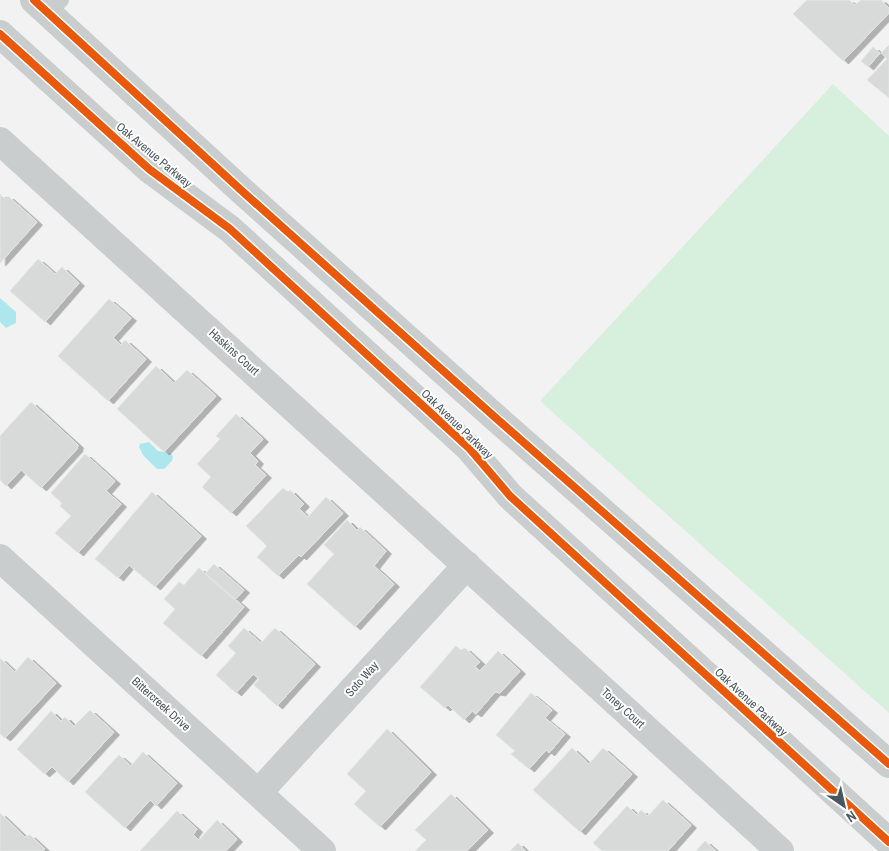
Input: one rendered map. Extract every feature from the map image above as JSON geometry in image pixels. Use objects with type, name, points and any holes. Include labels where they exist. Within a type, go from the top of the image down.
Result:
[{"type":"street","points":[[48,5],[242,191],[497,419],[889,764]]},
{"type":"street","name":"Oak Avenue Parkway","points":[[0,34],[149,169],[230,229],[469,448],[510,496],[889,842]]},
{"type":"street","name":"Haskins Court","points":[[0,141],[467,565]]},
{"type":"street","name":"Bittercreek Drive","points":[[0,558],[322,851]]},
{"type":"street","name":"Soto Way","points":[[258,793],[467,565]]},
{"type":"street","name":"Toney Court","points":[[467,565],[780,851]]},
{"type":"green space","points":[[833,84],[889,136],[889,713],[540,401]]},
{"type":"water","points":[[0,298],[16,312],[16,323],[6,328],[0,322]]},
{"type":"water","points":[[149,442],[158,451],[170,453],[173,456],[172,461],[164,469],[157,469],[143,455],[139,447],[140,444]]},
{"type":"building","points":[[807,0],[849,0],[855,5],[861,0],[881,0],[889,8],[889,13],[843,61],[793,14]]},
{"type":"building","points":[[889,45],[889,98],[867,80],[887,59],[881,53]]},
{"type":"building","points":[[873,47],[880,53],[868,67],[861,61]]},
{"type":"building","points":[[0,194],[5,199],[8,196],[37,222],[0,263]]},
{"type":"building","points":[[38,259],[55,274],[62,267],[79,283],[45,322],[10,291]]},
{"type":"building","points":[[109,299],[131,318],[113,338],[121,345],[125,340],[146,359],[108,401],[58,356]]},
{"type":"building","points":[[156,366],[174,383],[187,370],[216,396],[164,452],[117,409]]},
{"type":"building","points":[[31,402],[78,445],[77,449],[41,488],[21,470],[6,486],[0,480],[0,436]]},
{"type":"building","points":[[236,414],[263,439],[250,453],[258,461],[255,465],[266,475],[231,513],[202,487],[211,477],[197,464],[220,439],[216,436]]},
{"type":"building","points":[[85,454],[115,481],[106,491],[121,504],[78,553],[55,533],[71,516],[60,506],[62,503],[51,493]]},
{"type":"building","points":[[283,488],[288,492],[290,490],[304,504],[299,509],[308,517],[326,497],[343,513],[301,557],[299,555],[278,576],[257,557],[267,546],[246,526]]},
{"type":"building","points":[[152,492],[201,536],[155,587],[129,565],[118,578],[95,559]]},
{"type":"building","points":[[347,520],[357,530],[360,527],[386,551],[374,566],[394,584],[355,627],[307,584],[334,554],[324,545]]},
{"type":"building","points":[[214,564],[244,590],[235,600],[205,574]]},
{"type":"building","points":[[199,568],[244,607],[201,656],[163,623],[175,609],[164,599],[179,582],[184,585]]},
{"type":"building","points":[[244,628],[261,643],[275,628],[315,664],[277,706],[254,685],[259,679],[253,674],[236,693],[216,675],[236,653],[228,646]]},
{"type":"building","points":[[456,646],[461,650],[465,648],[480,662],[475,667],[480,671],[498,651],[520,671],[500,693],[495,692],[476,714],[472,711],[464,720],[448,705],[445,708],[420,687]]},
{"type":"building","points":[[28,657],[56,683],[5,738],[0,734],[0,658],[15,672]]},
{"type":"building","points":[[531,693],[552,710],[545,718],[565,734],[549,753],[546,750],[529,769],[511,754],[515,751],[496,735]]},
{"type":"building","points":[[90,710],[114,732],[68,782],[52,767],[44,774],[17,749],[51,711],[61,721],[65,717],[74,726]]},
{"type":"building","points":[[387,729],[431,772],[380,827],[354,804],[366,791],[347,774]]},
{"type":"building","points":[[572,748],[589,764],[603,748],[632,774],[580,832],[533,790]]},
{"type":"building","points":[[143,752],[177,783],[156,806],[150,800],[125,828],[85,792],[119,755],[131,766]]},
{"type":"building","points":[[451,794],[488,830],[467,851],[415,851],[426,840],[415,830]]},
{"type":"building","points":[[663,800],[691,825],[668,851],[602,851],[593,843],[627,806],[637,815],[641,810],[648,816]]},
{"type":"building","points":[[177,811],[197,829],[193,835],[199,840],[217,820],[237,839],[226,851],[140,851]]},
{"type":"building","points":[[0,813],[25,837],[30,835],[45,849],[43,851],[0,851]]},
{"type":"building","points":[[705,841],[716,851],[696,851]]},
{"type":"building","points":[[518,843],[526,851],[510,851]]},
{"type":"cycle path","points":[[34,0],[242,191],[497,419],[889,764]]},
{"type":"cycle path","points":[[0,34],[149,169],[230,229],[469,448],[510,496],[889,842]]}]
